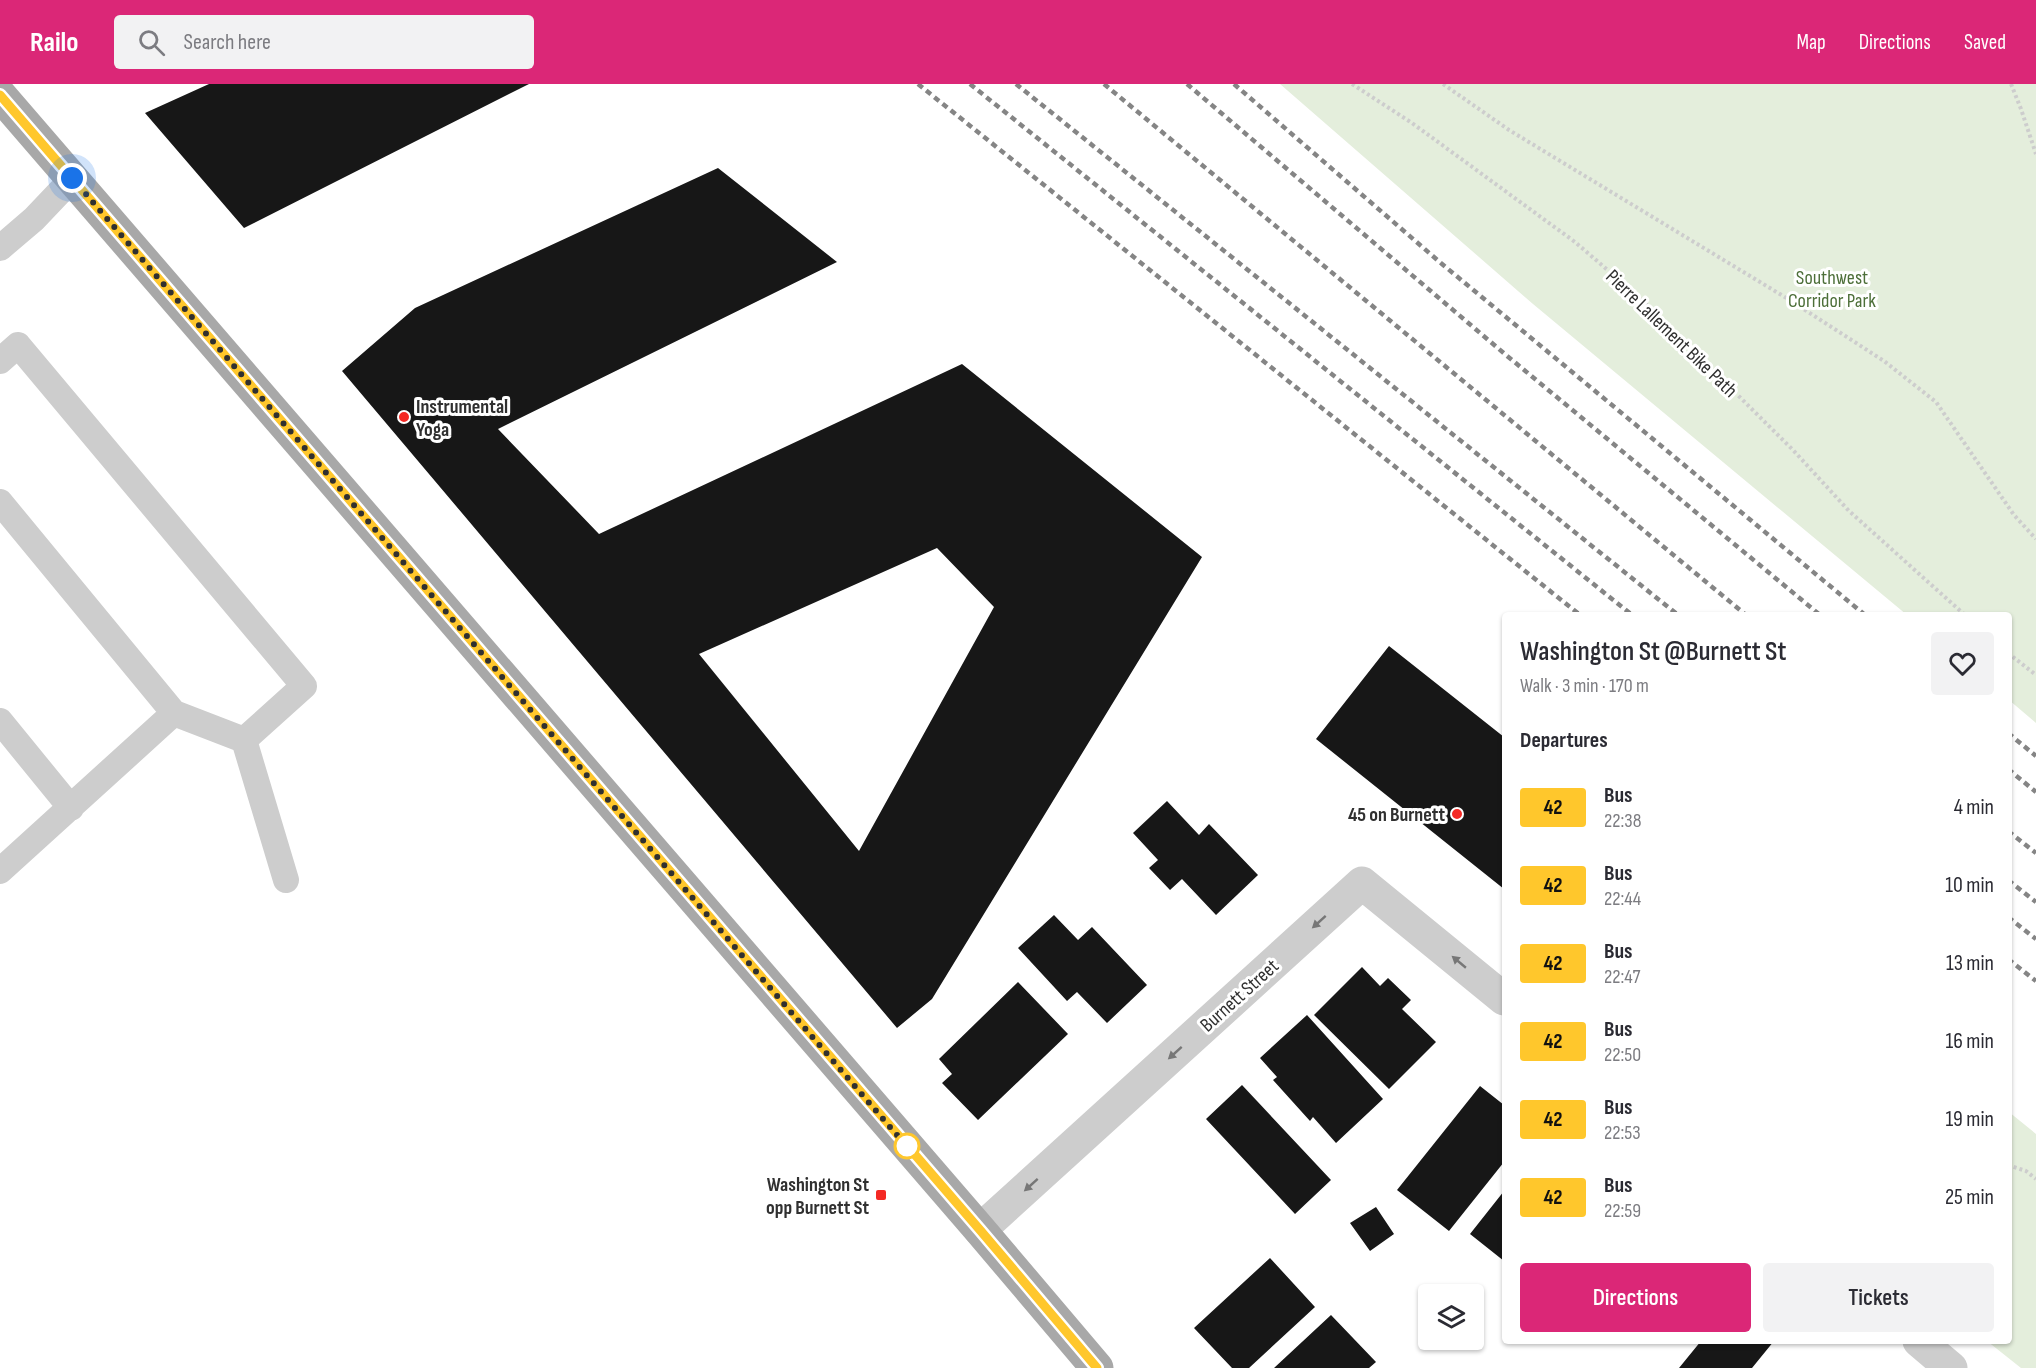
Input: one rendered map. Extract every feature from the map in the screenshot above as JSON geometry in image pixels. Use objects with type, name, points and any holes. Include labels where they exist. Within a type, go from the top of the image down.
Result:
[{"type":"main road","points":[[0,95],[1097,1368]]},
{"type":"street","name":"Burnett Street","points":[[980,1230],[1362,883],[1502,997]]},
{"type":"street","points":[[1922,1344],[1951,1368]]},
{"type":"lane","points":[[0,248],[34,219],[72,178]]},
{"type":"lane","points":[[0,361],[18,345],[304,686],[244,740]]},
{"type":"lane","points":[[0,502],[174,713],[244,740]]},
{"type":"lane","points":[[0,871],[174,713]]},
{"type":"lane","points":[[0,721],[70,808]]},
{"type":"lane","points":[[244,740],[286,880]]},
{"type":"path","name":"Pierre Lallement Bike Path","points":[[1352,84],[1412,123],[1575,242],[1639,297],[1793,450],[1849,511],[1962,612]]},
{"type":"path","points":[[1443,84],[1509,130],[1788,298],[1884,361],[1936,402],[2014,514],[2036,539]]},
{"type":"path","points":[[2011,84],[2036,154]]},
{"type":"path","points":[[2012,656],[2036,675]]},
{"type":"path","points":[[2012,1166],[2026,1171],[2036,1179]]},
{"type":"green space","name":"Southwest Corridor Park","points":[[1280,84],[2036,84],[2036,723],[2012,703],[2012,612],[1903,612],[1533,304]]},
{"type":"green space","points":[[2012,1114],[2036,1134],[2036,1368],[2021,1368],[1991,1344],[2012,1344]]},
{"type":"building","points":[[209,84],[529,84],[244,228],[145,113]]},
{"type":"building","points":[[718,168],[837,262],[498,429],[599,534],[962,364],[1202,557],[932,999],[897,1028],[342,371],[415,308]],"holes":[[[937,548],[994,607],[859,851],[699,654]]]},
{"type":"building","name":"45 on Burnett","points":[[1389,646],[1502,735],[1502,887],[1316,739]]},
{"type":"building","points":[[1167,801],[1199,835],[1209,824],[1258,875],[1216,915],[1182,879],[1170,890],[1149,868],[1158,860],[1133,833]]},
{"type":"building","points":[[1054,915],[1078,940],[1092,927],[1147,985],[1107,1023],[1077,992],[1067,1001],[1018,948]]},
{"type":"building","points":[[1362,967],[1380,986],[1388,978],[1411,1000],[1402,1009],[1436,1042],[1389,1089],[1314,1015]]},
{"type":"building","points":[[1018,982],[1068,1034],[978,1120],[942,1083],[952,1074],[939,1059]]},
{"type":"building","points":[[1307,1015],[1383,1099],[1336,1143],[1313,1117],[1310,1121],[1273,1080],[1277,1077],[1260,1058]]},
{"type":"building","points":[[1242,1085],[1331,1180],[1295,1214],[1206,1119]]},
{"type":"building","points":[[1480,1086],[1502,1103],[1502,1165],[1449,1231],[1397,1190]]},
{"type":"building","points":[[1502,1194],[1502,1259],[1470,1234]]},
{"type":"building","points":[[1376,1207],[1394,1234],[1370,1251],[1350,1223]]},
{"type":"building","points":[[1270,1258],[1315,1307],[1249,1368],[1232,1368],[1194,1328]]},
{"type":"building","points":[[1331,1315],[1376,1362],[1369,1368],[1274,1368]]},
{"type":"building","points":[[1699,1344],[1772,1344],[1752,1368],[1679,1368]]},
{"type":"railway","points":[[918,84],[1576,612]]},
{"type":"railway","points":[[970,84],[1628,612]]},
{"type":"railway","points":[[1016,84],[1674,612]]},
{"type":"railway","points":[[1104,84],[1742,612]]},
{"type":"railway","points":[[1187,84],[1506,355],[1816,612]]},
{"type":"railway","points":[[1234,84],[1442,264],[1861,612]]},
{"type":"railway","points":[[2012,736],[2036,756]]},
{"type":"railway","points":[[2012,772],[2036,792]]},
{"type":"railway","points":[[2012,834],[2036,853]]},
{"type":"railway","points":[[2012,883],[2036,902]]},
{"type":"railway","points":[[2012,920],[2036,939]]},
{"type":"railway","points":[[2012,962],[2036,981]]},
{"type":"bus line","name":"42","points":[[0,95],[1097,1368]]},
{"type":"place","name":"Instrumental Yoga","points":[[404,417]]},
{"type":"place","name":"45 on Burnett","points":[[1457,814]]},
{"type":"place","name":"Washington St opp Burnett St","points":[[881,1195]]},
{"type":"route","points":[[72,178],[909,1149],[907,1146]]}]
